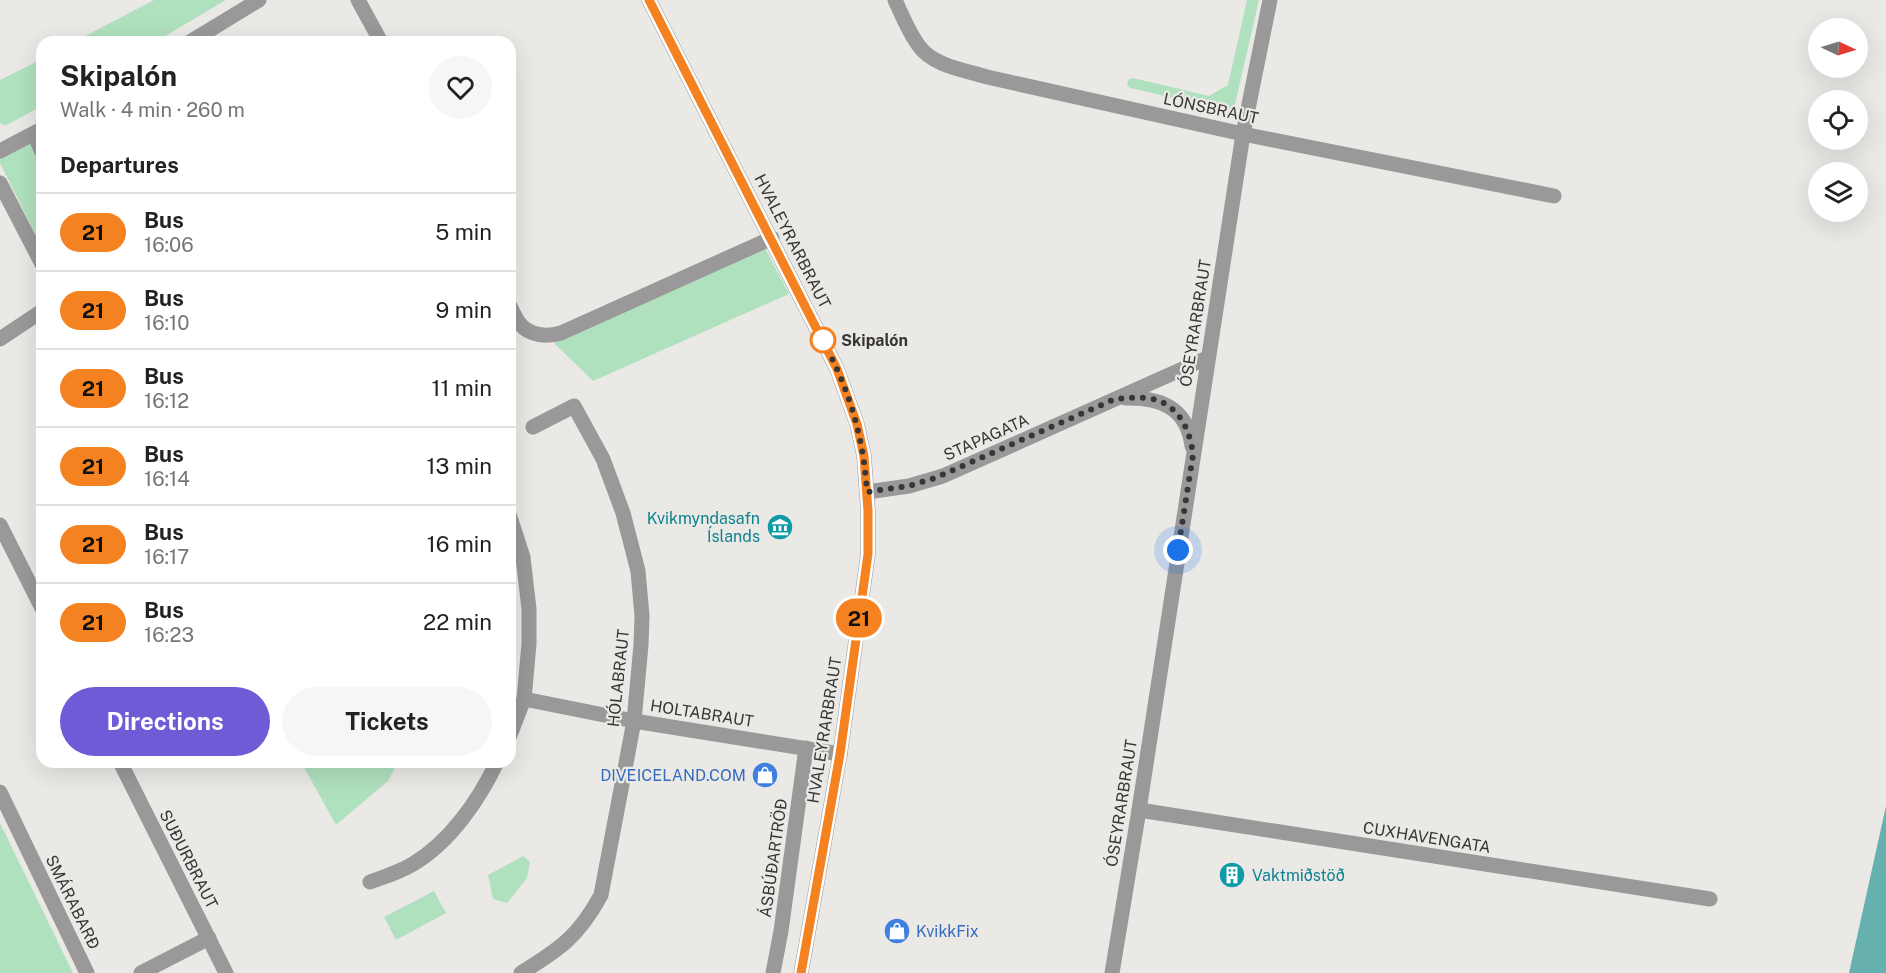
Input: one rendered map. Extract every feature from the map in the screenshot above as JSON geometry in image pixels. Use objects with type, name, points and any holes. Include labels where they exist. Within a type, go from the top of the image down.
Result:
[{"type":"street","points":[[200,36],[259,0]]},
{"type":"street","points":[[358,0],[378,36]]},
{"type":"street","name":"HVALEYRARBRAUT","points":[[649,0],[837,369],[860,436],[864,456],[867,492],[866,571],[840,754],[801,973]]},
{"type":"street","name":"LÓNSBRAUT","points":[[895,0],[919,47],[931,58],[947,65],[1243,134],[1554,196]]},
{"type":"street","name":"ÓSEYRARBRAUT","points":[[1112,973],[1243,134],[1270,0]]},
{"type":"street","points":[[0,151],[36,132]]},
{"type":"street","points":[[0,183],[36,252]]},
{"type":"street","points":[[516,317],[520,324],[532,332],[548,337],[561,333],[772,238]]},
{"type":"street","points":[[0,339],[36,315]]},
{"type":"street","name":"STAPAGATA","points":[[867,492],[909,486],[935,478],[1207,358]]},
{"type":"street","name":"STAPAGATA","points":[[1115,399],[1151,399],[1173,409],[1189,432],[1193,455]]},
{"type":"street","name":"HÓLABRAUT","points":[[521,973],[552,954],[574,935],[592,912],[601,895],[633,721],[641,645],[641,601],[635,557],[619,499],[603,459],[574,406],[533,427]]},
{"type":"street","points":[[0,525],[36,596]]},
{"type":"street","points":[[516,535],[523,557],[529,598],[529,644],[524,699],[516,720]]},
{"type":"street","name":"HOLTABRAUT","points":[[524,699],[633,721],[840,754]]},
{"type":"street","name":"ÁSBÚÐARTRÖÐ","points":[[773,973],[781,931],[806,748]]},
{"type":"street","name":"SUÐURBRAUT","points":[[123,768],[226,973]]},
{"type":"street","points":[[370,882],[412,865],[440,842],[471,806],[493,768]]},
{"type":"street","name":"SMÁRABARÐ","points":[[0,792],[87,973]]},
{"type":"street","name":"CUXHAVENGATA","points":[[1139,810],[1710,899]]},
{"type":"street","points":[[141,973],[209,938]]},
{"type":"green space","points":[[154,0],[226,0],[165,36],[85,36]]},
{"type":"green space","points":[[1247,0],[1259,0],[1232,109],[1226,110],[1130,88],[1127,84],[1128,80],[1133,78],[1209,96],[1228,85]]},
{"type":"green space","points":[[36,62],[36,109],[5,126],[0,123],[0,80]]},
{"type":"green space","points":[[36,128],[36,236],[0,163],[0,145]]},
{"type":"green space","points":[[759,237],[789,294],[593,381],[554,343]]},
{"type":"green space","points":[[304,768],[395,768],[388,781],[336,825]]},
{"type":"green space","points":[[0,823],[73,973],[0,973]]},
{"type":"green space","points":[[523,856],[530,862],[527,878],[507,903],[493,899],[488,875]]},
{"type":"green space","points":[[434,891],[446,913],[396,940],[384,917]]},
{"type":"water","points":[[1886,806],[1886,973],[1849,973]]},
{"type":"bus line","name":"21","points":[[649,0],[837,369],[857,424],[864,456],[868,554],[840,754],[801,973]]},
{"type":"place","name":"Skipalón","points":[[823,340]]},
{"type":"place","name":"Kvikmyndasafn Íslands","points":[[780,527]]},
{"type":"place","name":"DIVEICELAND.COM","points":[[765,775]]},
{"type":"place","name":"Vaktmiðstöð","points":[[1232,875]]},
{"type":"place","name":"KvikkFix","points":[[897,931]]},
{"type":"route","points":[[823,340],[837,369],[857,424],[864,456],[867,492],[909,486],[935,478],[1115,399],[1145,398],[1166,404],[1185,423],[1193,455],[1178,550]]}]
